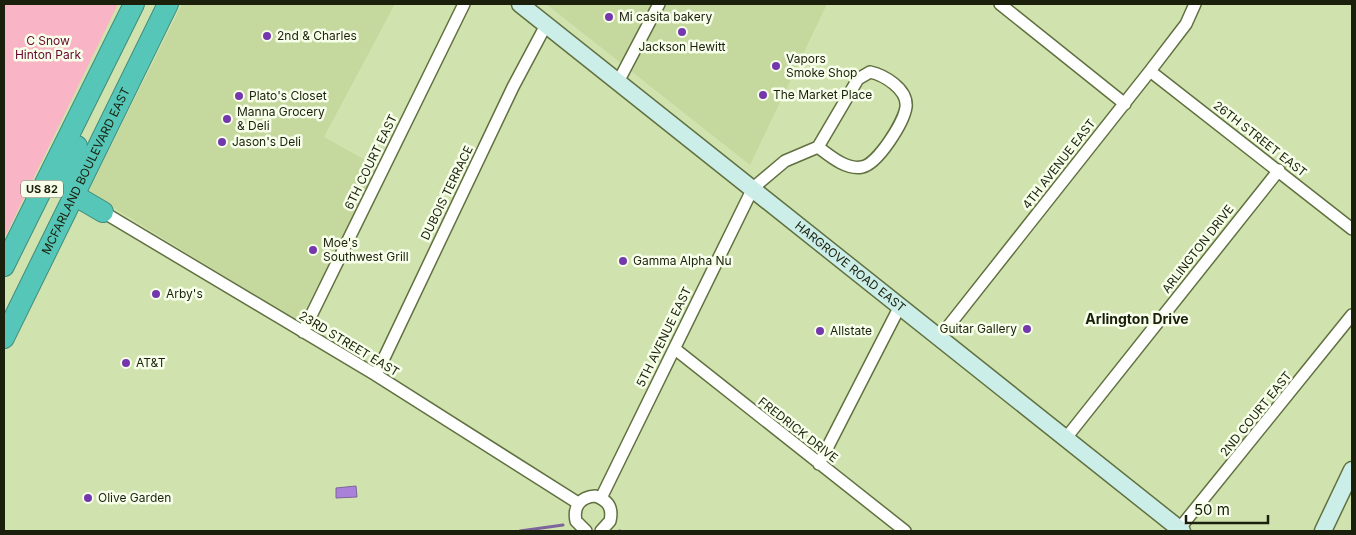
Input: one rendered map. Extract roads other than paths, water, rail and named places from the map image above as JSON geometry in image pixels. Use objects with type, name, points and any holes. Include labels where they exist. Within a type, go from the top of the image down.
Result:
[{"type":"highway","name":"US 82","points":[[4,266],[134,4]]},
{"type":"highway","name":"MCFARLAND BOULEVARD EAST","points":[[4,338],[168,4]]},
{"type":"highway","points":[[80,112],[78,144],[67,165],[65,181],[74,195],[103,212]]},
{"type":"highway","points":[[88,168],[90,192],[103,212]]},
{"type":"highway","points":[[51,242],[73,217],[103,212]]},
{"type":"main road","name":"HARGROVE ROAD EAST","points":[[520,4],[1181,530]]},
{"type":"main road","points":[[1323,531],[1352,470]]},
{"type":"street","name":"6TH COURT EAST","points":[[303,332],[464,4]]},
{"type":"street","points":[[618,82],[659,4]]},
{"type":"street","points":[[1000,4],[1125,104]]},
{"type":"street","name":"4TH AVENUE EAST","points":[[939,338],[1125,104],[1186,24],[1195,4]]},
{"type":"street","name":"DUBOIS TERRACE","points":[[376,375],[513,87],[546,25]]},
{"type":"street","name":"26TH STREET EAST","points":[[1150,71],[1352,229]]},
{"type":"street","points":[[753,188],[785,161],[818,147],[858,79],[870,72],[882,75],[902,93],[906,105],[902,117],[874,162],[862,167],[850,166],[818,147]]},
{"type":"street","name":"ARLINGTON DRIVE","points":[[1066,438],[1279,170]]},
{"type":"street","name":"5TH AVENUE EAST","points":[[601,498],[753,188]]},
{"type":"street","name":"23RD STREET EAST","points":[[103,212],[376,375],[578,503]]},
{"type":"street","points":[[820,464],[900,306]]},
{"type":"street","name":"2ND COURT EAST","points":[[1181,530],[1352,315]]},
{"type":"street","name":"FREDRICK DRIVE","points":[[674,349],[905,531]]},
{"type":"street","points":[[585,531],[576,521],[574,515],[578,503],[588,496],[601,498],[610,508],[612,515],[606,527],[601,531]]},
{"type":"waterway","points":[[520,531],[563,525]]},
{"type":"place","name":"Mi casita bakery","points":[[609,17]]},
{"type":"place","name":"Jackson Hewitt","points":[[682,32]]},
{"type":"place","name":"2nd & Charles","points":[[267,36]]},
{"type":"place","name":"Vapors Smoke Shop","points":[[776,66]]},
{"type":"place","name":"The Market Place","points":[[763,95]]},
{"type":"place","name":"Plato's Closet","points":[[239,96]]},
{"type":"place","name":"Manna Grocery & Deli","points":[[227,119]]},
{"type":"place","name":"Jason's Deli","points":[[222,142]]},
{"type":"place","name":"Moe's Southwest Grill","points":[[313,250]]},
{"type":"place","name":"Gamma Alpha Nu","points":[[623,261]]},
{"type":"place","name":"Arby's","points":[[156,294]]},
{"type":"place","name":"Guitar Gallery","points":[[1027,329]]},
{"type":"place","name":"Allstate","points":[[820,331]]},
{"type":"place","name":"AT&T","points":[[126,363]]},
{"type":"place","name":"Olive Garden","points":[[88,498]]},
{"type":"district","name":"Arlington Drive","points":[[1137,319]]},
{"type":"park label","name":"C Snow Hinton Park","points":[[48,48]]}]
